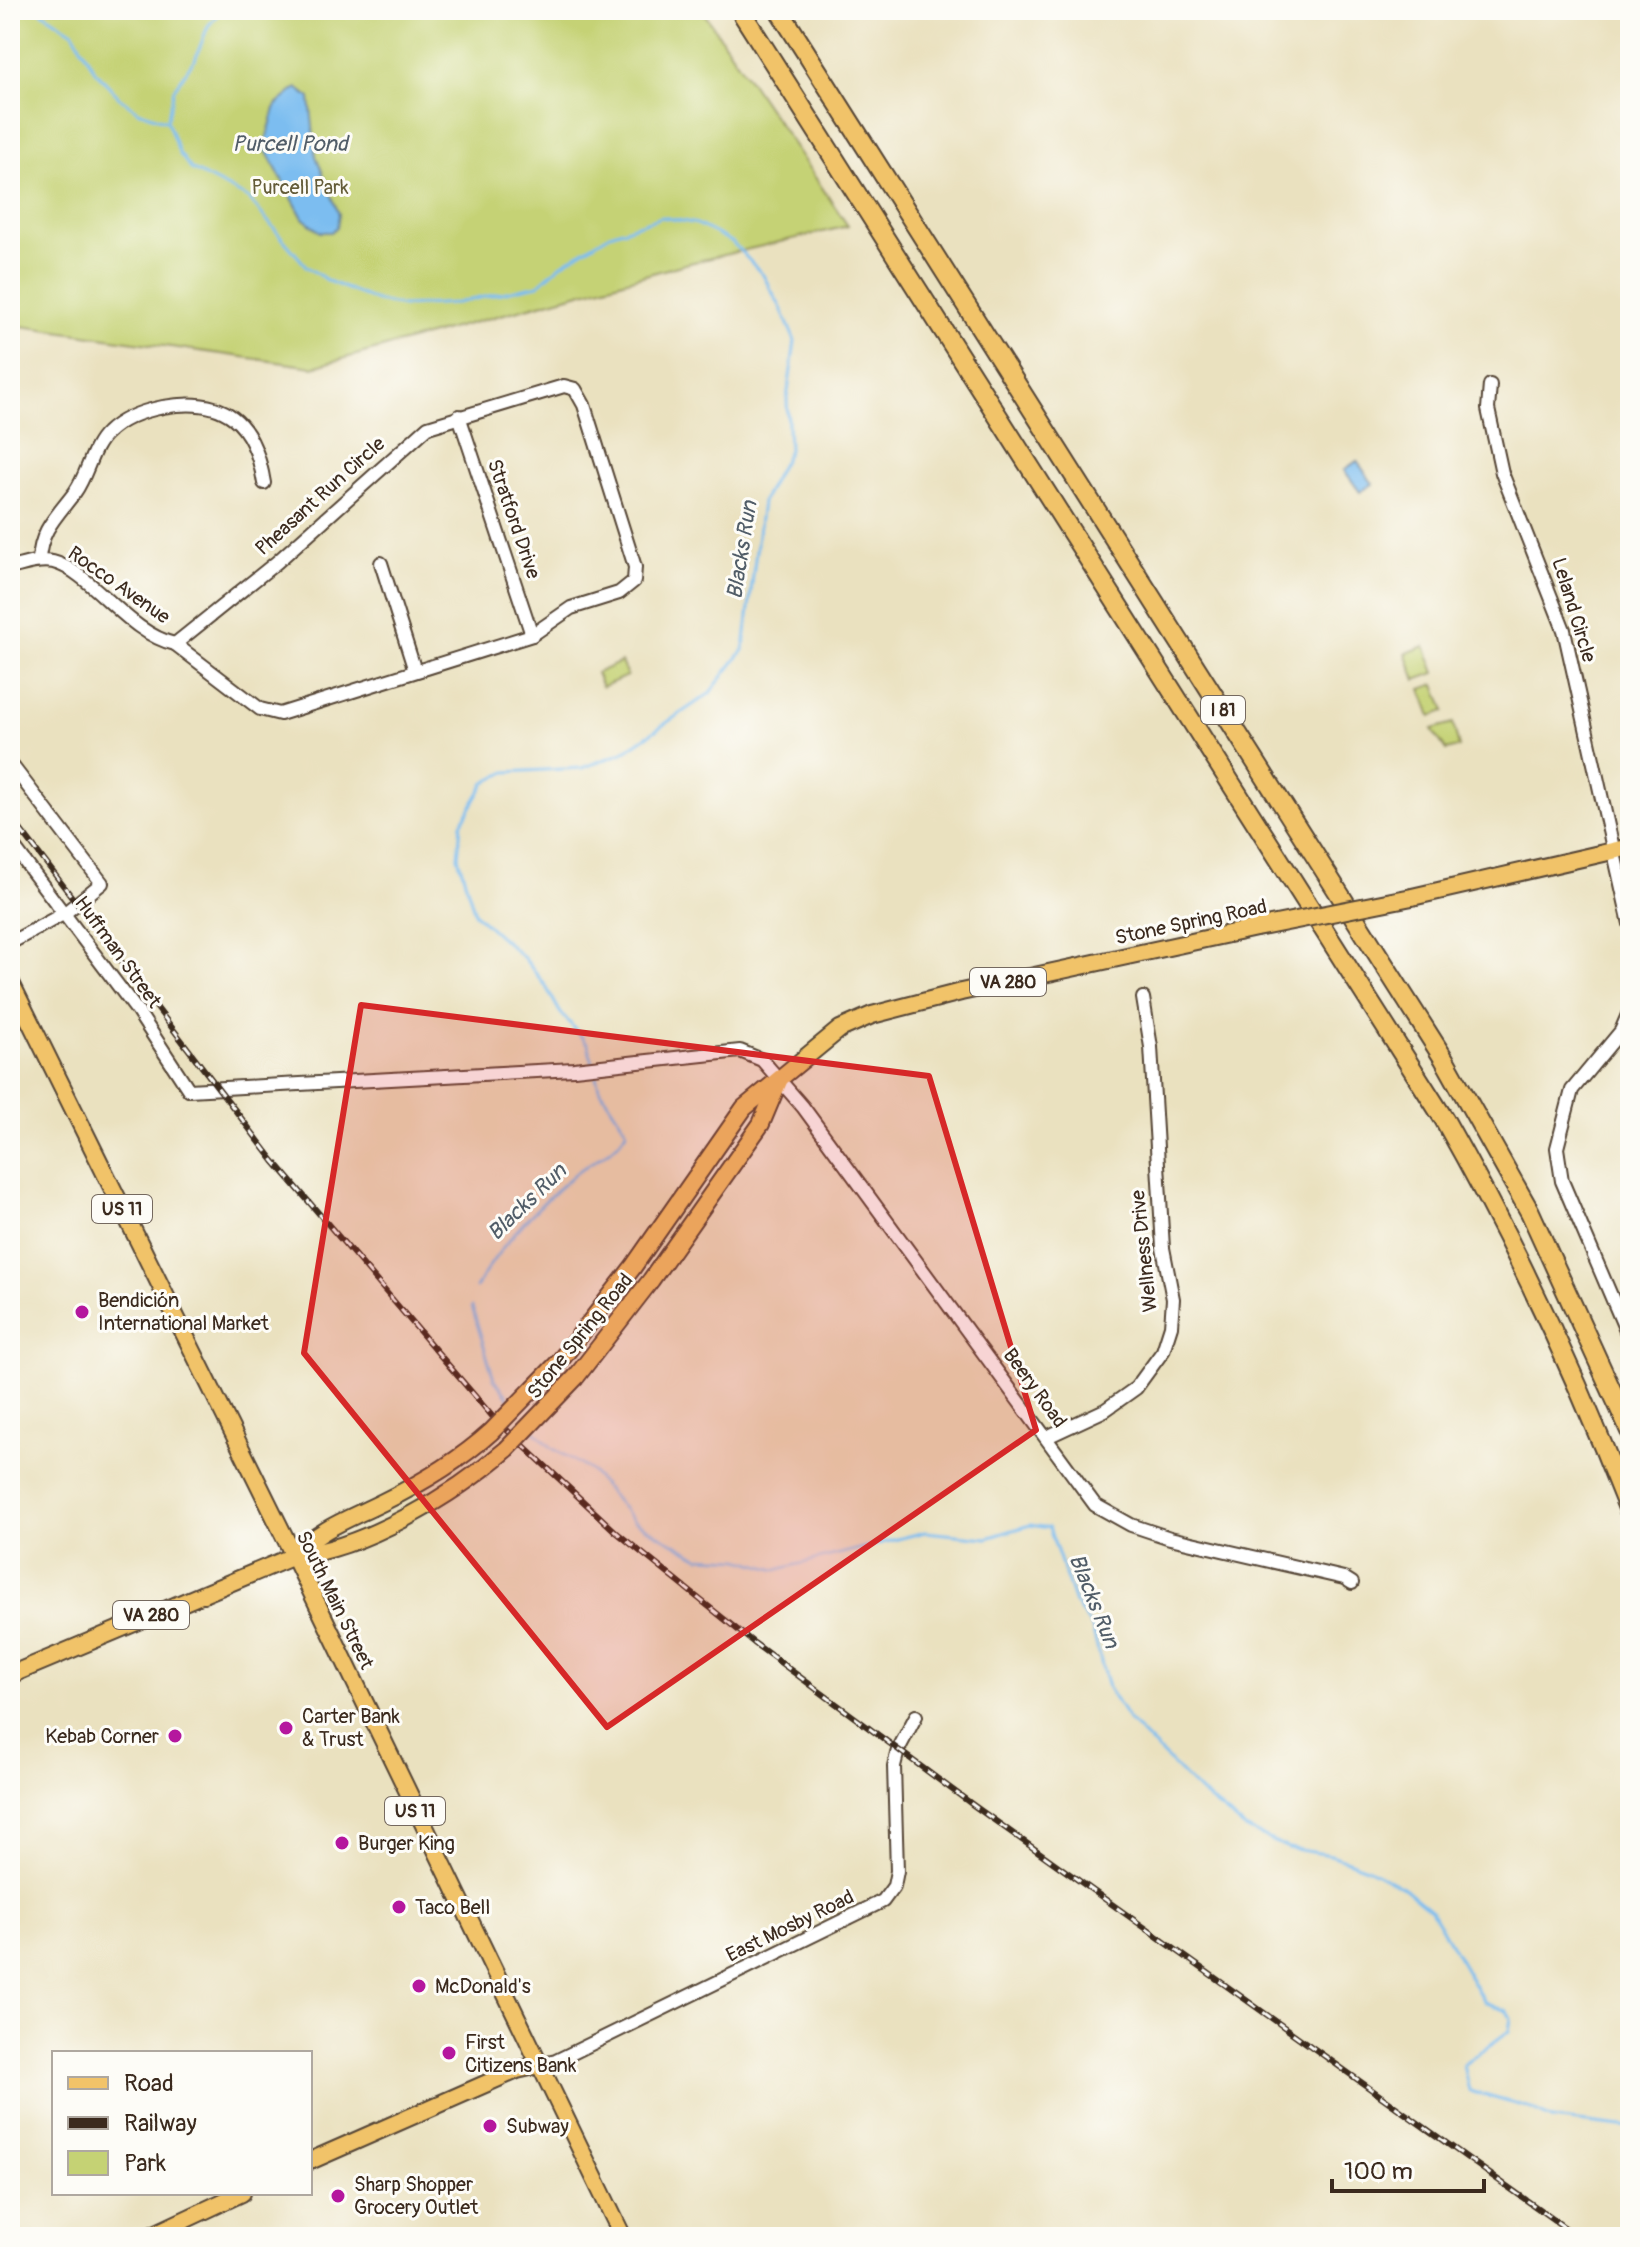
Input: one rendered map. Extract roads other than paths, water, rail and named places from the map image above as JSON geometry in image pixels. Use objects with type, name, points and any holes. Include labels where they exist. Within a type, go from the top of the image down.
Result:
[{"type":"highway","name":"I 81","points":[[740,10],[1444,1119],[1505,1229],[1563,1350],[1630,1513]]},
{"type":"highway","name":"I 81","points":[[779,10],[1444,1059],[1530,1212],[1630,1431]]},
{"type":"main road","name":"Stone Spring Road","points":[[294,1556],[316,1534],[433,1475],[467,1454],[491,1432],[559,1362],[633,1267],[744,1108],[840,1029],[872,1015],[961,992],[1412,897],[1630,847]]},
{"type":"main road","name":"South Main Street","points":[[10,981],[294,1556],[623,2237]]},
{"type":"main road","name":"Stone Spring Road","points":[[10,1675],[294,1556],[323,1553],[394,1522],[480,1472],[507,1449],[576,1377],[651,1280],[761,1124],[780,1079]]},
{"type":"main road","points":[[312,2160],[517,2070],[539,2065]]},
{"type":"main road","points":[[148,2237],[238,2195]]},
{"type":"street","name":"Leland Circle","points":[[1490,385],[1488,409],[1502,473],[1564,630],[1630,924]]},
{"type":"street","name":"Pheasant Run Circle","points":[[564,386],[575,389],[584,405],[635,567],[634,581],[619,593],[571,608],[532,635],[275,714],[260,709],[175,644],[277,562],[428,427],[564,386]]},
{"type":"street","name":"Rocco Avenue","points":[[39,561],[44,532],[78,487],[102,439],[120,423],[143,412],[192,403],[208,404],[223,411],[238,422],[250,439],[264,483]]},
{"type":"street","name":"Stratford Drive","points":[[459,416],[532,635]]},
{"type":"street","name":"Rocco Avenue","points":[[10,568],[39,561],[63,566],[149,634],[175,644]]},
{"type":"street","points":[[381,563],[415,671]]},
{"type":"street","points":[[10,763],[102,883],[65,913],[10,943]]},
{"type":"street","name":"Huffman Street","points":[[10,842],[138,1012],[189,1090],[609,1067],[740,1051],[762,1060],[780,1079]]},
{"type":"street","name":"Wellness Drive","points":[[1047,1437],[1105,1410],[1136,1388],[1158,1361],[1171,1326],[1173,1299],[1163,1248],[1151,1047],[1143,998]]},
{"type":"street","points":[[1630,1010],[1621,1031],[1583,1072],[1572,1090],[1557,1148],[1562,1181],[1630,1340]]},
{"type":"street","name":"Beery Road","points":[[780,1079],[1087,1495],[1116,1518],[1170,1538],[1344,1578],[1352,1583]]},
{"type":"street","points":[[1617,1310],[1630,1305]]},
{"type":"street","name":"East Mosby Road","points":[[539,2065],[556,2061],[883,1901],[892,1889],[897,1871],[896,1759],[916,1716]]},
{"type":"water","name":"Purcell Pond","points":[[297,88],[310,98],[316,156],[339,214],[337,227],[331,232],[320,232],[303,218],[264,147],[276,105]]},
{"type":"water","points":[[1357,461],[1373,484],[1360,492],[1344,470]]},
{"type":"waterway","name":"Blacks Run","points":[[39,10],[73,32],[95,71],[120,98],[138,111],[167,121],[179,153],[191,169],[248,198],[307,267],[328,281],[377,301],[403,306],[457,303],[538,285],[562,264],[610,234],[662,217],[697,224],[732,242],[763,275],[781,308],[795,341],[787,399],[789,450],[762,502],[744,649],[709,694],[622,753],[582,768],[506,772],[485,783],[461,824],[458,857],[475,914],[524,958],[545,985],[560,1012],[588,1044],[592,1062]]},
{"type":"waterway","points":[[167,121],[174,89],[196,57],[208,26],[222,10]]},
{"type":"waterway","name":"Blacks Run","points":[[476,1288],[496,1256],[533,1213],[582,1168],[615,1146],[627,1131],[599,1088],[594,1069]]},
{"type":"waterway","name":"Blacks Run","points":[[472,1307],[494,1379],[512,1402]]},
{"type":"waterway","name":"Blacks Run","points":[[534,1430],[552,1448],[590,1470],[634,1521],[699,1557],[740,1559],[776,1570],[925,1532],[987,1538],[1030,1525],[1049,1528],[1075,1603],[1092,1628],[1108,1688],[1129,1721],[1201,1793],[1245,1828],[1288,1848],[1331,1855],[1367,1868],[1403,1887],[1431,1910],[1484,2002],[1507,2011],[1511,2018],[1509,2031],[1463,2065],[1469,2091],[1527,2107],[1552,2119],[1630,2128]]},
{"type":"railway","points":[[10,816],[274,1161],[492,1416],[616,1532],[754,1643],[973,1805],[1578,2237]]},
{"type":"place","name":"Bendición International Market","points":[[82,1312]]},
{"type":"place","name":"Carter Bank & Trust","points":[[286,1728]]},
{"type":"place","name":"Kebab Corner","points":[[175,1736]]},
{"type":"place","name":"Burger King","points":[[342,1843]]},
{"type":"place","name":"Taco Bell","points":[[399,1907]]},
{"type":"place","name":"McDonald's","points":[[419,1986]]},
{"type":"place","name":"First Citizens Bank","points":[[449,2053]]},
{"type":"place","name":"Subway","points":[[490,2126]]},
{"type":"place","name":"Sharp Shopper Grocery Outlet","points":[[338,2196]]},
{"type":"park label","name":"Purcell Park","points":[[300,187]]}]
